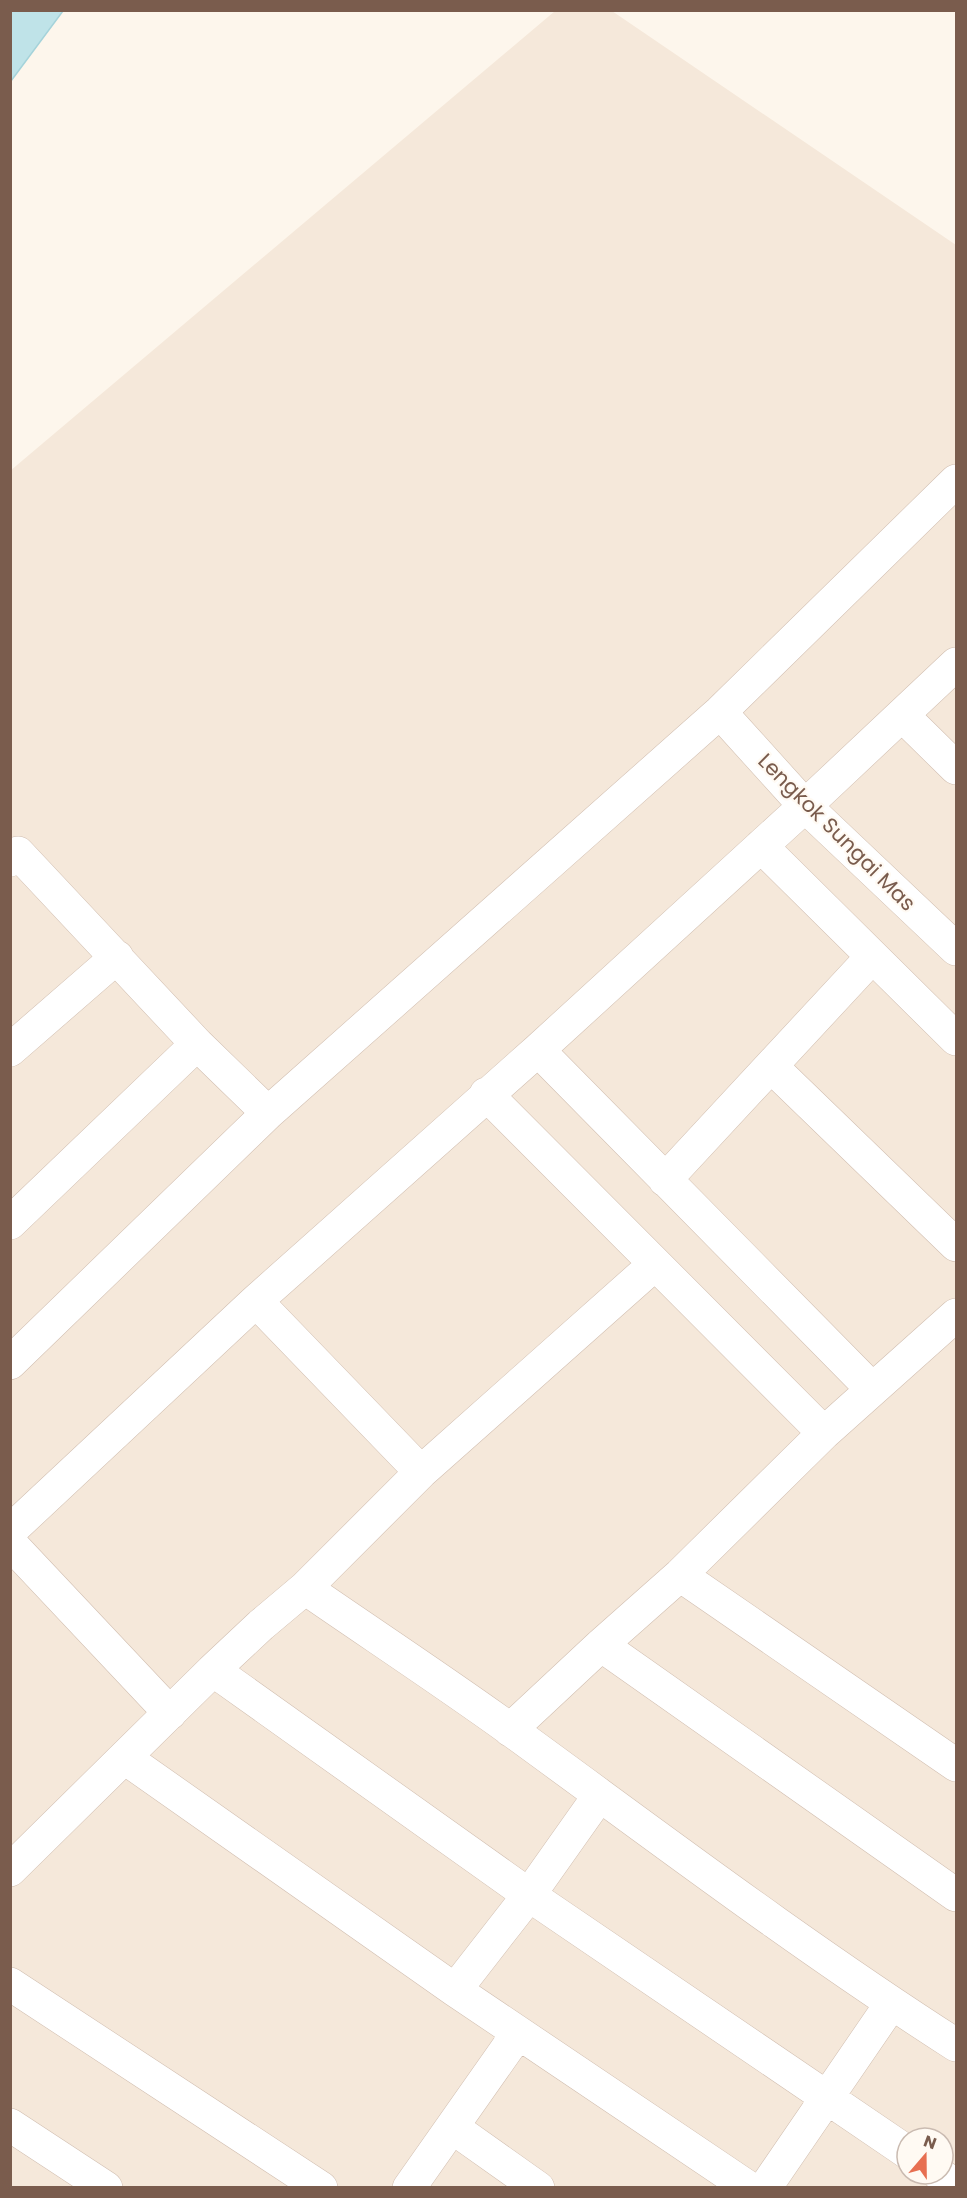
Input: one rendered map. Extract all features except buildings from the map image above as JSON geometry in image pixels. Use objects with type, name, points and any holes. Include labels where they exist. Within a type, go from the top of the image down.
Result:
[{"type":"street","points":[[10,1363],[268,1113],[720,712],[957,481]]},
{"type":"street","points":[[10,1531],[256,1301],[538,1050],[957,664]]},
{"type":"street","name":"Lengkok Sungai Mas","points":[[720,712],[805,806],[957,949]]},
{"type":"street","points":[[902,715],[957,768]]},
{"type":"street","points":[[761,846],[957,1039]]},
{"type":"street","points":[[13,853],[117,957],[197,1044],[268,1113]]},
{"type":"street","points":[[10,1050],[117,957]]},
{"type":"street","points":[[665,1180],[872,957]]},
{"type":"street","points":[[10,1223],[197,1044]]},
{"type":"street","points":[[538,1050],[873,1389]]},
{"type":"street","points":[[772,1067],[957,1245]]},
{"type":"street","points":[[486,1094],[824,1433]]},
{"type":"street","points":[[10,1870],[213,1670],[305,1588],[421,1472],[655,1264]]},
{"type":"street","points":[[256,1301],[421,1472]]},
{"type":"street","points":[[510,1730],[680,1575],[824,1433],[957,1315]]},
{"type":"street","points":[[10,1543],[170,1713]]},
{"type":"street","points":[[680,1575],[957,1765]]},
{"type":"street","points":[[305,1588],[510,1730],[891,2004],[957,2045]]},
{"type":"street","points":[[601,1645],[957,1895]]},
{"type":"street","points":[[213,1670],[529,1895],[895,2144]]},
{"type":"street","points":[[125,1758],[454,1990],[749,2187]]},
{"type":"street","points":[[454,1990],[529,1895],[599,1796]]},
{"type":"street","points":[[10,1984],[321,2187]]},
{"type":"street","points":[[765,2187],[891,2004]]},
{"type":"street","points":[[409,2187],[518,2033]]},
{"type":"street","points":[[10,2125],[106,2187]]},
{"type":"street","points":[[452,2127],[538,2187]]},
{"type":"shaded area","points":[[555,11],[612,11],[956,245],[956,2187],[11,2187],[10,471]]},
{"type":"water","points":[[10,11],[63,11],[11,81]]}]
